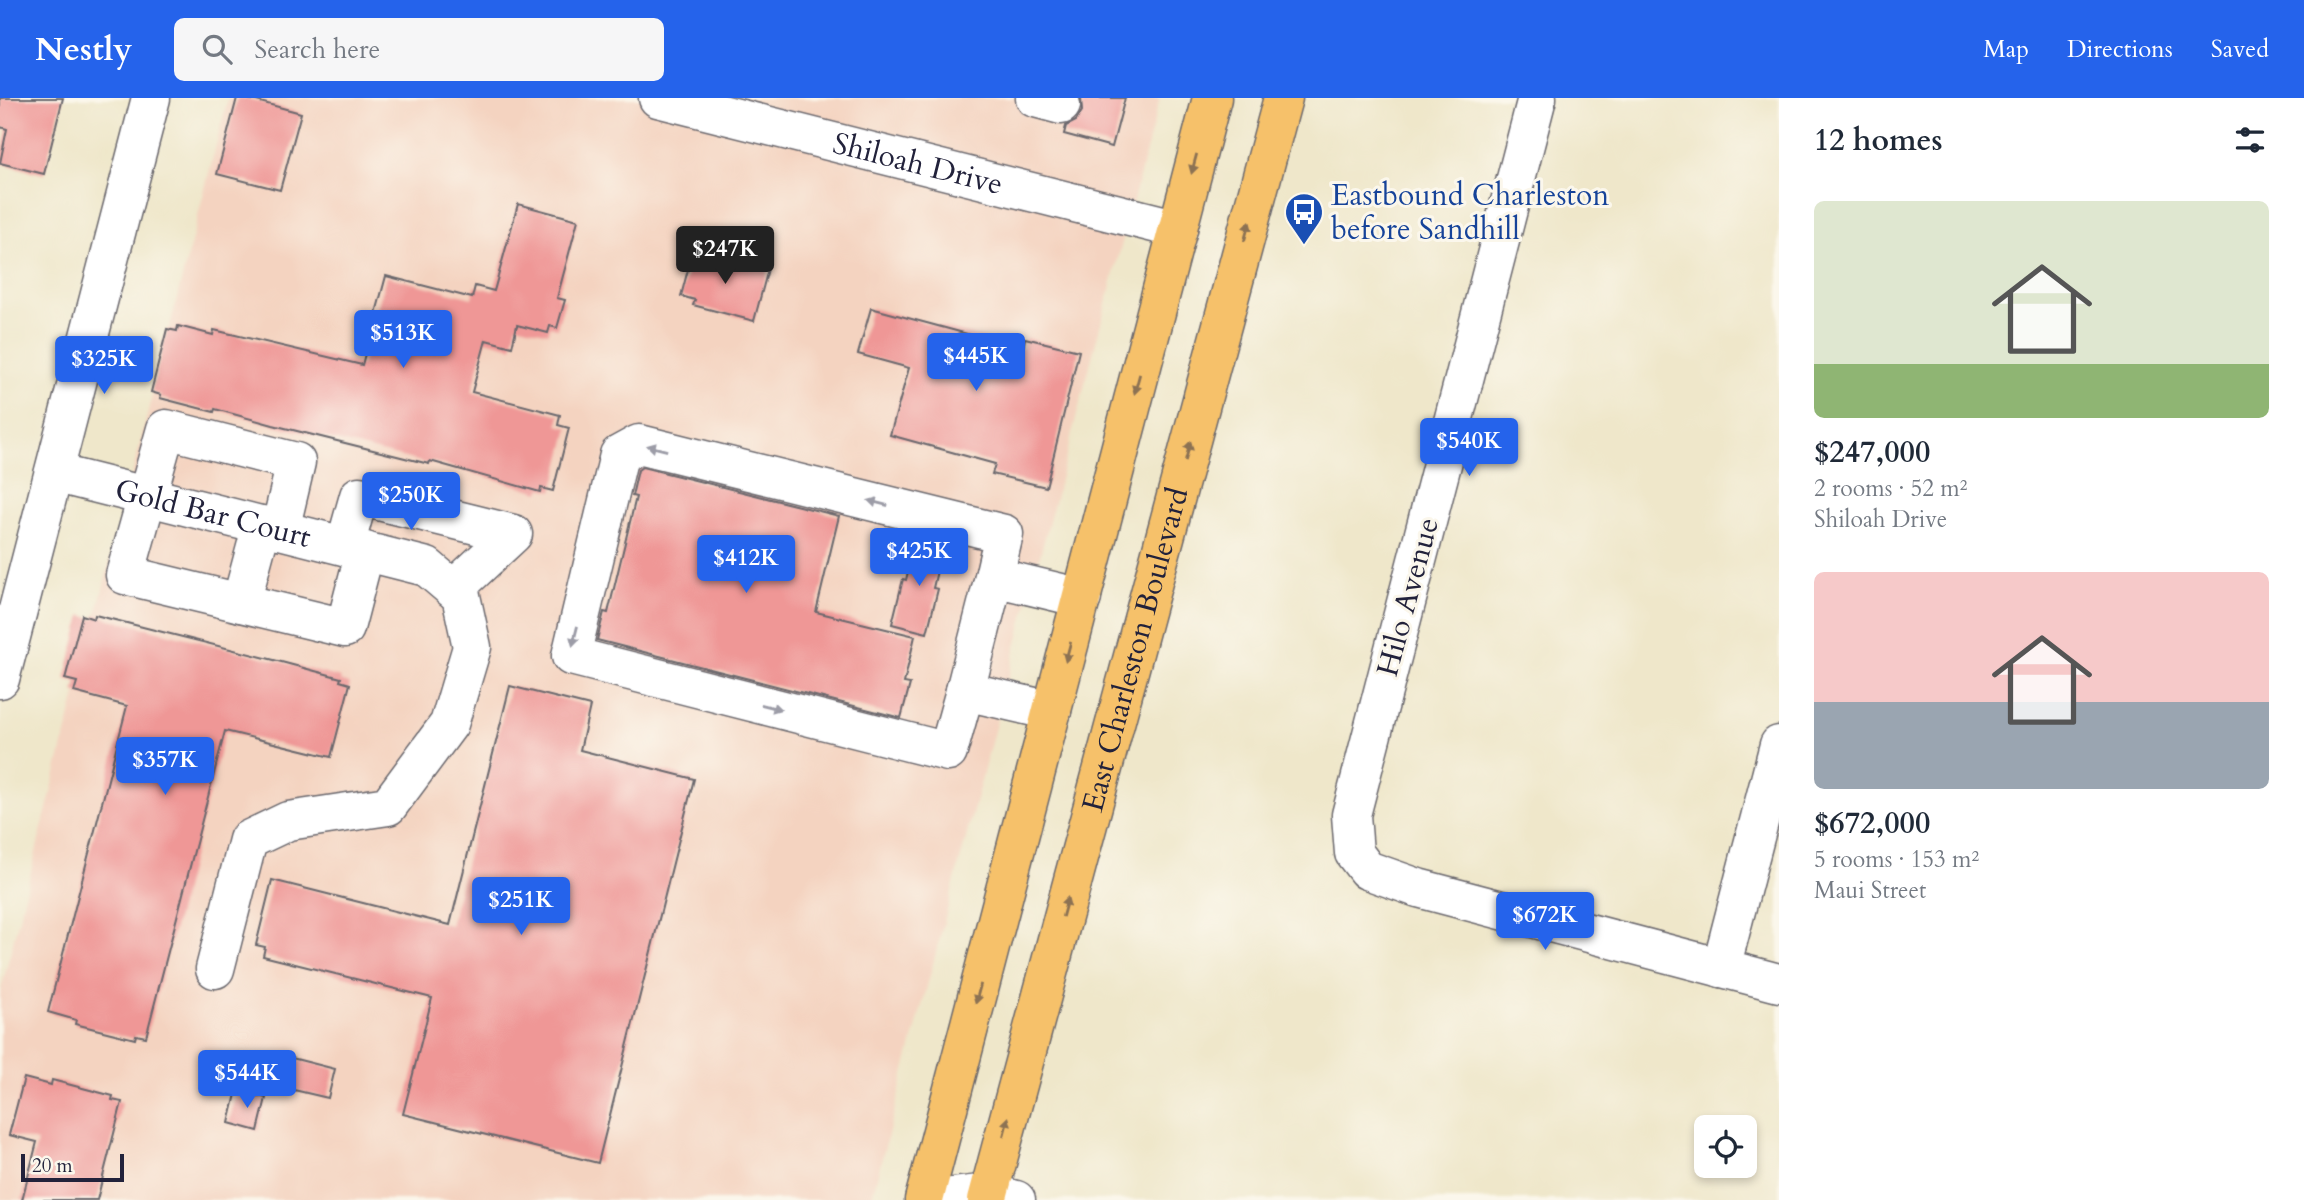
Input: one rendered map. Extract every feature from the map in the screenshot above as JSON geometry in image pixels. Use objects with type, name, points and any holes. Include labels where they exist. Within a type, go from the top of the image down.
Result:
[{"type":"main road","points":[[926,1200],[1212,98]]},
{"type":"main road","name":"East Charleston Boulevard","points":[[997,1198],[1283,98]]},
{"type":"street","points":[[0,679],[151,98]]},
{"type":"street","name":"Shiloah Drive","points":[[658,98],[1178,229]]},
{"type":"street","name":"Hilo Avenue","points":[[1537,98],[1351,815],[1354,853],[1367,870],[1418,888],[1721,968]]},
{"type":"street","points":[[241,603],[296,462],[166,429],[125,575],[241,603],[345,628],[359,496],[513,534],[454,589]]},
{"type":"street","points":[[639,444],[1004,534],[965,691],[948,752],[570,656],[619,455],[639,444]]},
{"type":"street","name":"Gold Bar Court","points":[[54,473],[428,567],[461,596],[472,647],[449,724],[388,806],[288,821],[248,840],[215,969]]},
{"type":"street","points":[[993,577],[1082,598]]},
{"type":"street","points":[[965,691],[1052,711]]},
{"type":"street","points":[[1779,745],[1721,968],[1779,983]]},
{"type":"street","points":[[926,1200],[997,1198]]},
{"type":"shaded area","points":[[228,98],[1160,98],[871,1200],[0,1200],[0,993]]},
{"type":"building","points":[[0,98],[63,98],[44,174],[0,163],[7,129],[0,127]]},
{"type":"building","points":[[237,98],[301,113],[280,190],[217,174]]},
{"type":"building","points":[[1081,98],[1125,98],[1112,147],[1064,134],[1066,126],[1076,121],[1082,111]]},
{"type":"building","points":[[518,204],[578,220],[557,298],[565,300],[557,328],[550,326],[548,333],[517,325],[512,347],[486,340],[472,392],[560,415],[558,425],[569,428],[553,491],[541,488],[540,492],[430,461],[429,464],[215,409],[214,412],[160,398],[161,395],[151,392],[167,329],[177,331],[178,326],[213,335],[214,330],[362,365],[386,276],[472,298],[475,286],[494,291]]},
{"type":"building","points":[[706,253],[768,269],[754,321],[693,305],[695,300],[681,296],[691,258],[704,262]]},
{"type":"building","points":[[871,308],[1023,349],[1025,338],[1079,351],[1046,487],[992,474],[995,464],[890,435],[909,368],[858,354]]},
{"type":"building","points":[[642,467],[839,516],[816,612],[915,636],[904,683],[910,684],[901,718],[597,640],[604,612],[608,613],[636,497],[632,496],[638,470]]},
{"type":"building","points":[[916,539],[943,545],[933,588],[938,589],[927,633],[892,624]]},
{"type":"building","points":[[82,615],[94,619],[95,615],[274,660],[341,678],[340,681],[350,684],[331,757],[225,731],[146,1037],[136,1035],[135,1039],[75,1024],[76,1020],[48,1012],[127,706],[74,692],[77,682],[65,679]]},
{"type":"building","points":[[510,686],[590,706],[580,750],[694,779],[598,1163],[403,1114],[432,998],[263,956],[265,947],[256,945],[272,880],[450,925]]},
{"type":"building","points":[[284,1056],[335,1069],[328,1098],[277,1086]]},
{"type":"building","points":[[24,1078],[51,1085],[52,1080],[113,1096],[112,1100],[122,1102],[97,1200],[22,1200],[37,1142],[9,1135]]},
{"type":"building","points":[[237,1090],[266,1098],[258,1131],[229,1123]]},
{"type":"place","name":"Eastbound Charleston before Sandhill","points":[[1304,246]]}]
